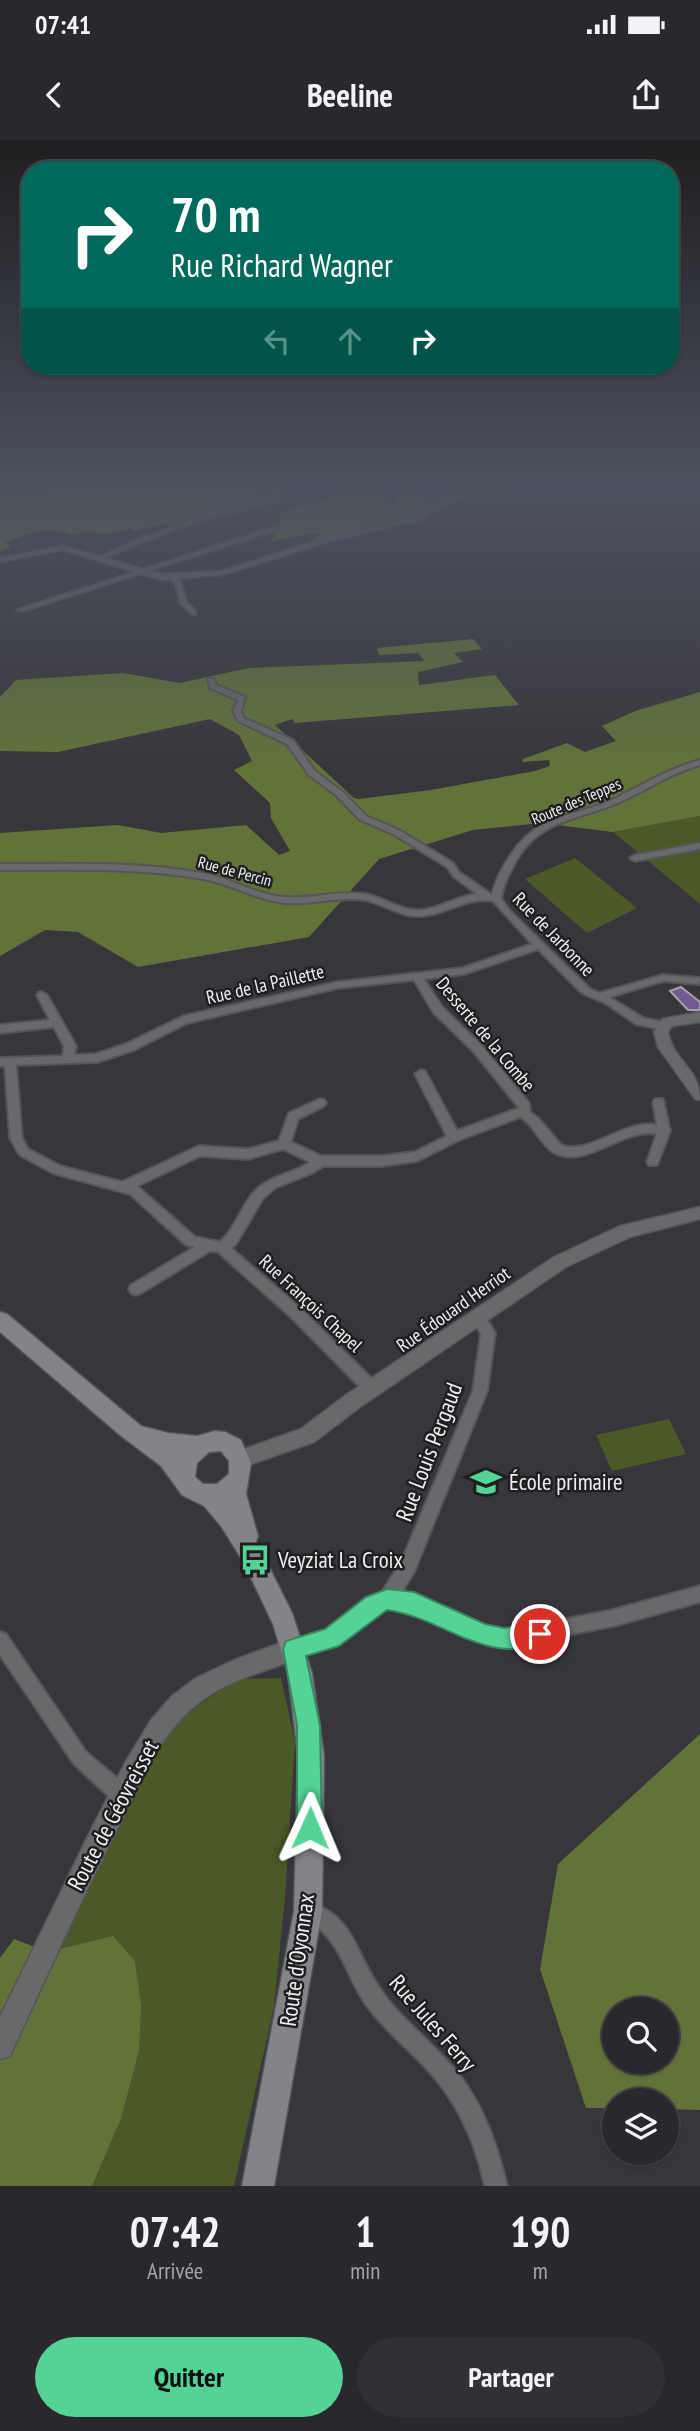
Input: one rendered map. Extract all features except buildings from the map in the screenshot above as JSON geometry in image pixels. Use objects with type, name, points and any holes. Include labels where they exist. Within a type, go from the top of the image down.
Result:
[{"type":"main road","points":[[0,1320],[174,1464],[194,1491],[210,1496],[229,1518],[251,1553]]},
{"type":"main road","points":[[131,1431],[168,1443],[197,1446],[214,1441],[223,1442],[236,1452],[239,1469],[235,1494],[251,1553]]},
{"type":"main road","points":[[184,1478],[185,1460],[197,1446]]},
{"type":"main road","points":[[210,1496],[226,1491],[239,1469]]},
{"type":"main road","name":"Route d'Oyonnax","points":[[251,1553],[284,1621],[294,1649],[305,1698],[311,1756],[308,1910],[258,2186]]},
{"type":"street","points":[[20,610],[115,581]]},
{"type":"street","points":[[176,581],[183,603],[194,613]]},
{"type":"street","points":[[211,681],[213,686],[242,699],[237,711],[240,719],[290,742],[312,773],[340,794],[363,818],[396,832],[450,864],[456,874],[484,895],[496,899]]},
{"type":"street","name":"Route des Teppes","points":[[496,899],[496,889],[502,876],[530,835],[609,804],[679,769],[700,762]]},
{"type":"street","points":[[635,859],[700,846]]},
{"type":"street","name":"Rue de Percin","points":[[0,867],[101,867],[198,875],[275,898],[314,900],[367,897],[421,913],[468,897],[484,895]]},
{"type":"street","name":"Rue de Jarbonne","points":[[496,899],[508,915],[586,991],[611,1002],[640,1021],[664,1026]]},
{"type":"street","name":"Rue de la Paillette","points":[[5,1062],[97,1058],[118,1052],[184,1020],[338,985],[418,978],[474,969],[527,948],[541,946]]},
{"type":"street","name":"Desserte de la Combe","points":[[418,978],[438,1010],[477,1048],[524,1106],[524,1113]]},
{"type":"street","points":[[598,997],[663,978],[700,981],[700,987]]},
{"type":"street","points":[[42,995],[70,1046],[68,1060]]},
{"type":"street","points":[[700,1017],[674,1020],[664,1026],[661,1036],[663,1044],[700,1095]]},
{"type":"street","points":[[0,1029],[56,1023]]},
{"type":"street","points":[[5,1062],[6,1100],[16,1138],[24,1152],[57,1170],[125,1186],[142,1195],[184,1237],[207,1246],[222,1248],[231,1240],[259,1195],[271,1185],[308,1170],[320,1161]]},
{"type":"street","points":[[421,1074],[455,1137]]},
{"type":"street","points":[[653,1162],[664,1131],[659,1102]]},
{"type":"street","points":[[284,1144],[293,1116],[320,1104]]},
{"type":"street","points":[[125,1186],[199,1151],[248,1154],[284,1144],[320,1161],[382,1160],[416,1156],[509,1115],[524,1113],[535,1122],[550,1144],[559,1150],[574,1152],[624,1132],[650,1128],[664,1131]]},
{"type":"street","name":"Rue Édouard Herriot","points":[[239,1469],[307,1436],[560,1262],[608,1238],[700,1213]]},
{"type":"street","points":[[136,1289],[207,1246]]},
{"type":"street","name":"Rue François Chapel","points":[[222,1248],[296,1312],[372,1389]]},
{"type":"street","name":"Rue Louis Pergaud","points":[[387,1600],[408,1566],[480,1391],[487,1328],[478,1316]]},
{"type":"street","points":[[294,1649],[331,1638],[374,1605],[387,1600],[414,1603],[464,1629],[504,1639],[613,1618],[700,1594]]},
{"type":"street","points":[[0,1640],[80,1758],[122,1794]]},
{"type":"street","name":"Route de Géovreisset","points":[[0,2046],[66,1902],[152,1740],[180,1703],[221,1677],[294,1649]]},
{"type":"street","name":"Rue Jules Ferry","points":[[308,1910],[327,1919],[373,1998],[439,2067],[463,2098],[480,2128],[496,2186]]},
{"type":"green space","points":[[473,639],[482,649],[454,653],[463,662],[418,672],[419,685],[495,675],[519,705],[295,723],[292,719],[275,725],[354,798],[359,799],[431,790],[535,771],[550,766],[549,760],[522,762],[523,759],[567,743],[585,752],[616,741],[602,726],[635,711],[700,692],[700,816],[613,832],[541,823],[473,830],[379,859],[309,937],[138,967],[78,932],[45,930],[0,956],[0,833],[118,825],[161,833],[246,825],[279,855],[290,851],[271,818],[270,803],[234,770],[252,761],[239,735],[210,719],[58,752],[0,751],[0,697],[16,680],[123,673],[180,683],[249,668],[425,661],[418,653],[379,655],[377,648]]},
{"type":"green space","points":[[700,816],[700,904],[613,832]]},
{"type":"green space","points":[[575,858],[637,908],[587,933],[525,879]]},
{"type":"green space","points":[[669,1419],[686,1454],[612,1471],[596,1435]]},
{"type":"green space","points":[[281,1678],[295,1742],[285,1897],[274,2007],[234,2186],[92,2186],[121,2119],[139,2051],[48,1952],[161,1738],[200,1704],[238,1679]]},
{"type":"green space","points":[[700,1734],[700,2110],[679,2109],[679,2088],[602,2088],[602,2108],[586,2108],[540,1969],[558,1864]]},
{"type":"green space","points":[[113,1936],[135,1961],[141,2006],[139,2051],[121,2119],[92,2186],[0,2186],[0,1958],[14,1939],[48,1952]]},
{"type":"place","name":"École primaire","points":[[486,1482]]},
{"type":"place","name":"Veyziat La Croix","points":[[255,1560]]},
{"type":"route","points":[[310,1828],[309,1725],[294,1649],[331,1638],[374,1605],[387,1600],[414,1603],[464,1629],[485,1635],[504,1639],[540,1634]]}]
